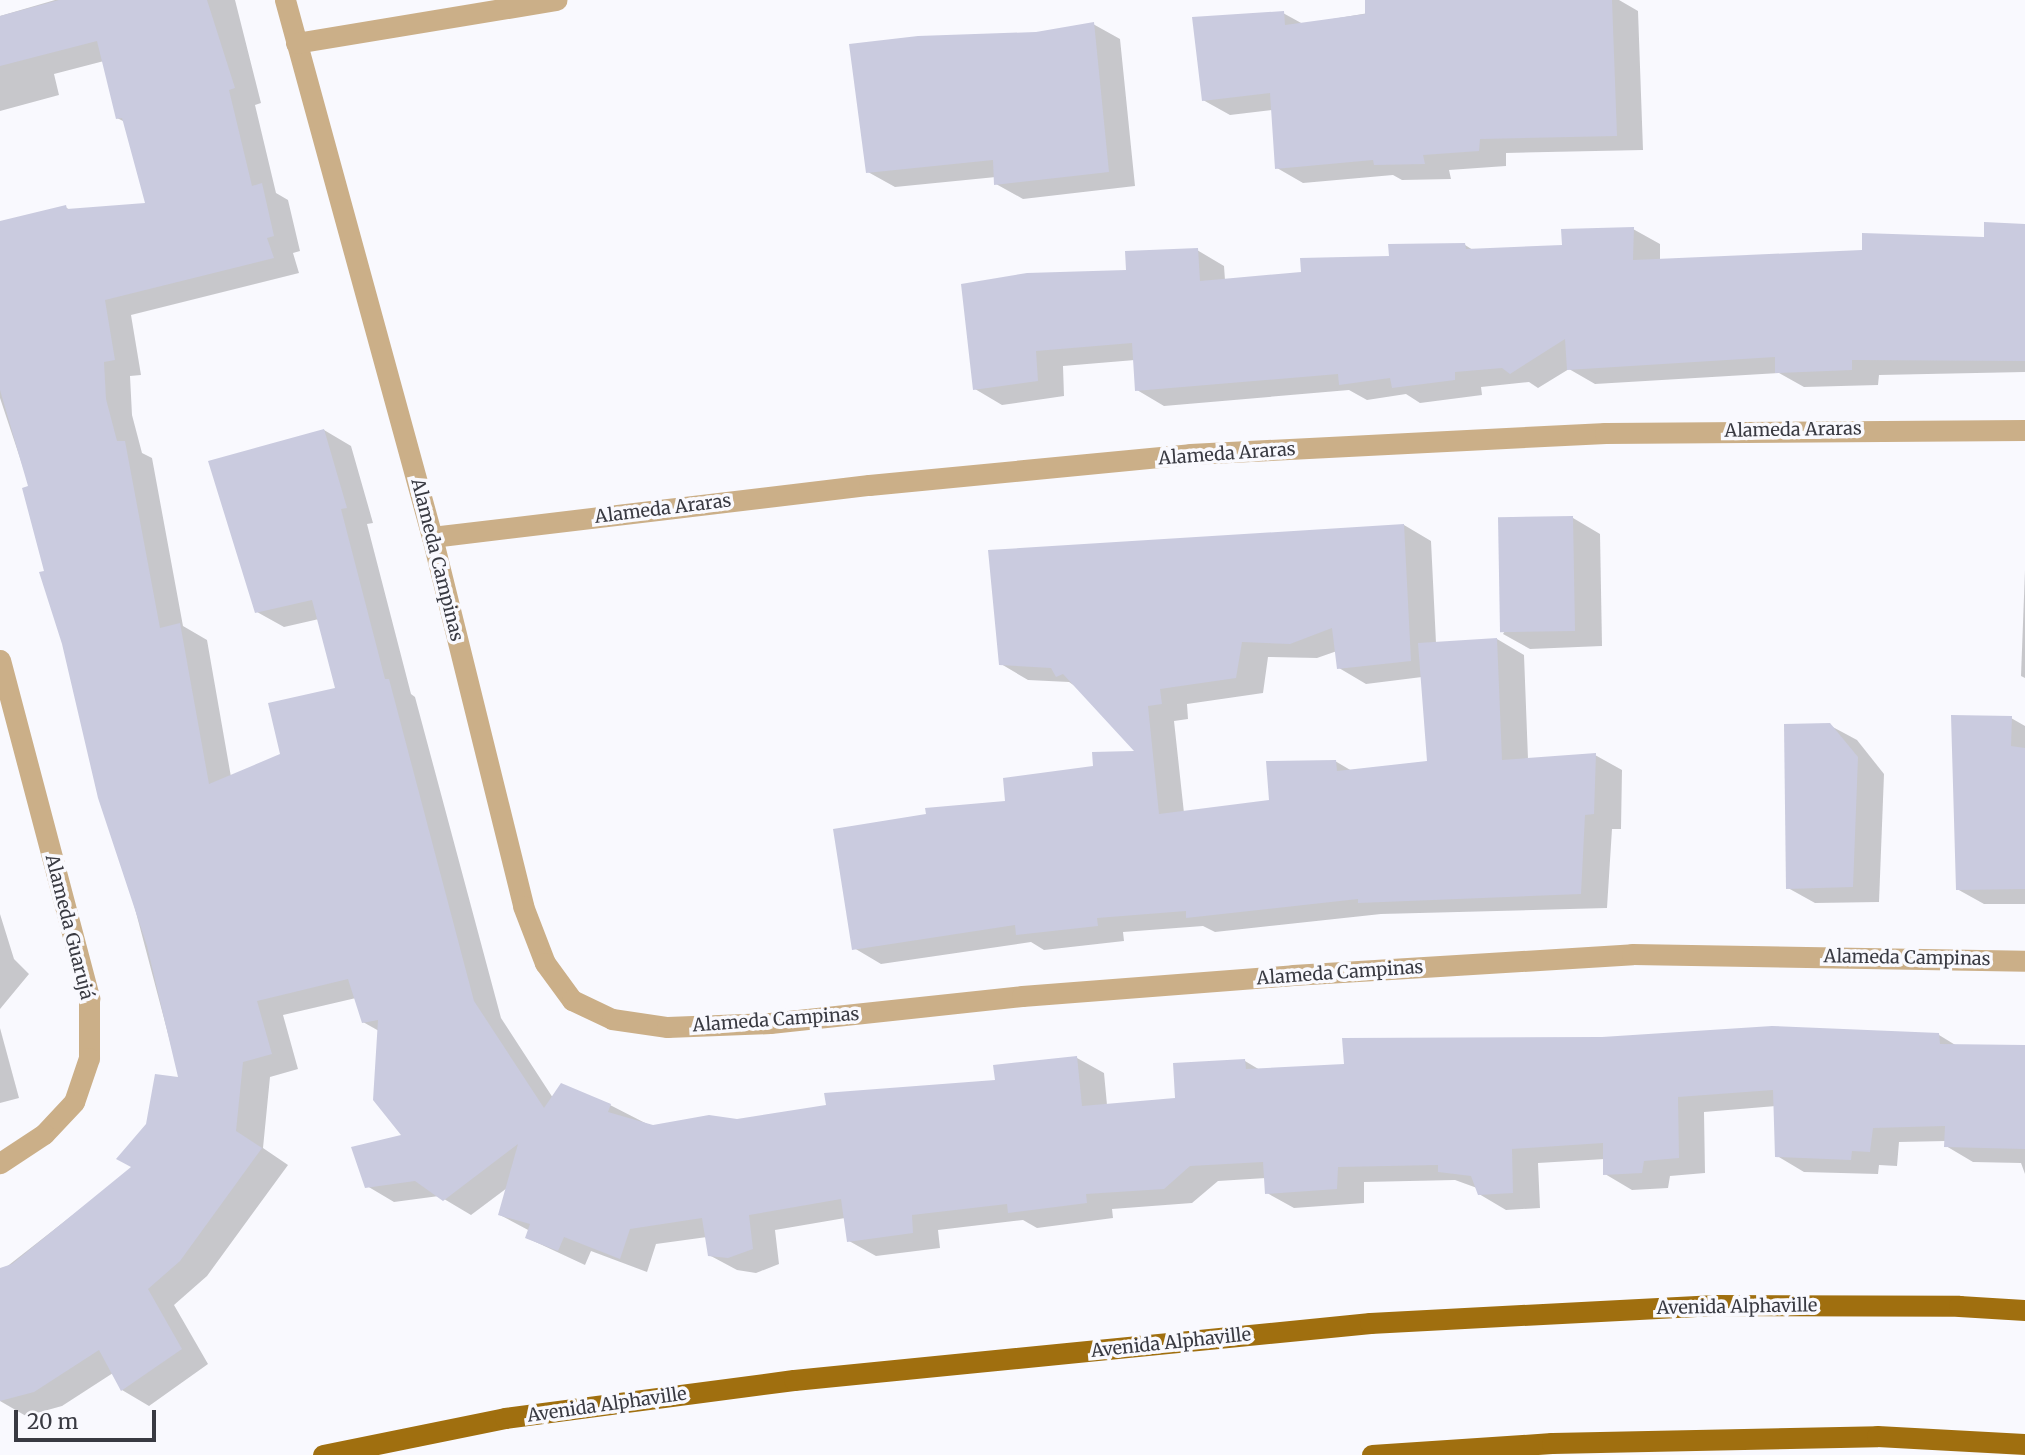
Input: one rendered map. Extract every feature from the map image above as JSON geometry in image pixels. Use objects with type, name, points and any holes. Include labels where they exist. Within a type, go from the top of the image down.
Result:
[{"type":"main road","name":"Avenida Alphaville","points":[[323,1455],[505,1418],[794,1380],[1370,1323],[1716,1305],[1959,1306],[2025,1310]]},
{"type":"main road","points":[[1372,1455],[1552,1443],[1877,1436],[2025,1444]]},
{"type":"street","name":"Alameda Campinas","points":[[285,0],[432,537],[523,906],[545,963],[572,1000],[612,1018],[667,1027],[770,1023],[1022,996],[1633,954],[2025,961]]},
{"type":"street","points":[[296,43],[556,0]]},
{"type":"street","name":"Alameda Araras","points":[[432,537],[869,485],[1190,454],[1605,432],[2025,430]]},
{"type":"street","name":"Alameda Guarujá","points":[[0,660],[89,998],[89,1058],[74,1102],[44,1134],[0,1163]]},
{"type":"building","points":[[59,0],[207,0],[235,88],[229,90],[252,186],[262,183],[274,236],[267,238],[274,258],[105,300],[115,360],[104,362],[106,399],[117,441],[125,441],[160,628],[180,623],[209,784],[280,754],[268,703],[335,688],[312,600],[255,613],[208,461],[324,429],[347,508],[341,509],[385,679],[389,679],[474,1001],[544,1108],[561,1083],[611,1104],[608,1112],[653,1125],[709,1115],[737,1119],[826,1105],[824,1093],[995,1080],[993,1065],[1077,1056],[1082,1106],[1175,1098],[1173,1063],[1245,1059],[1246,1069],[1344,1064],[1342,1038],[1602,1037],[1772,1026],[1939,1033],[1940,1044],[2025,1045],[2025,1149],[1944,1147],[1945,1126],[1873,1128],[1870,1152],[1852,1151],[1851,1160],[1775,1157],[1773,1090],[1678,1097],[1679,1158],[1644,1161],[1642,1173],[1603,1175],[1603,1143],[1512,1149],[1513,1193],[1478,1195],[1471,1176],[1438,1172],[1438,1165],[1338,1167],[1337,1189],[1265,1194],[1263,1162],[1190,1166],[1164,1189],[1086,1194],[1087,1203],[1008,1213],[1007,1204],[912,1215],[913,1233],[847,1242],[841,1199],[749,1215],[753,1249],[728,1258],[708,1256],[702,1218],[630,1229],[620,1259],[564,1237],[558,1251],[525,1238],[530,1224],[498,1215],[518,1144],[443,1201],[415,1181],[365,1188],[351,1147],[401,1135],[373,1100],[378,1020],[362,1023],[348,979],[257,1001],[272,1054],[243,1062],[236,1131],[262,1148],[180,1261],[148,1289],[182,1349],[121,1391],[99,1350],[34,1392],[0,1401],[0,1268],[12,1264],[131,1167],[116,1159],[146,1124],[155,1074],[178,1077],[147,946],[98,798],[62,644],[39,572],[44,571],[22,488],[28,486],[0,390],[0,221],[66,205],[67,209],[145,203],[122,118],[116,119],[97,41],[0,66],[0,16]]},
{"type":"building","points":[[1365,0],[1612,0],[1617,136],[1480,139],[1479,151],[1423,155],[1425,164],[1374,165],[1373,160],[1275,169],[1270,93],[1202,101],[1192,17],[1284,11],[1285,25],[1365,14]]},
{"type":"building","points":[[1094,22],[1109,172],[994,185],[993,160],[866,173],[849,44],[918,36],[1036,32]]},
{"type":"building","points":[[1984,222],[2025,224],[2025,361],[1852,360],[1852,370],[1775,373],[1775,357],[1567,370],[1565,339],[1510,374],[1502,368],[1455,372],[1455,380],[1392,388],[1390,378],[1339,385],[1338,374],[1135,391],[1132,343],[1036,351],[1038,381],[973,390],[961,284],[1027,273],[1126,270],[1125,251],[1198,248],[1200,281],[1301,272],[1300,258],[1389,256],[1388,244],[1465,243],[1466,249],[1562,245],[1561,229],[1634,227],[1633,260],[1862,250],[1862,233],[1984,237]]},
{"type":"building","points":[[1573,516],[1575,631],[1500,632],[1498,517]]},
{"type":"building","points":[[1404,524],[1411,661],[1337,669],[1332,628],[1290,644],[1242,642],[1236,678],[1160,689],[1162,704],[1148,706],[1159,814],[1269,800],[1266,761],[1336,760],[1337,771],[1427,761],[1418,643],[1497,638],[1502,760],[1596,753],[1594,814],[1585,815],[1581,894],[1358,903],[1358,899],[1186,918],[1186,911],[1097,918],[1098,926],[1016,935],[1015,925],[852,950],[833,829],[926,814],[925,808],[1005,801],[1003,778],[1093,766],[1092,752],[1134,751],[1063,674],[1056,677],[1051,668],[999,665],[988,550]]},
{"type":"building","points":[[1951,715],[2012,716],[2011,746],[2025,748],[2025,889],[1956,890]]},
{"type":"building","points":[[1830,723],[1858,757],[1853,887],[1786,889],[1784,724]]}]
